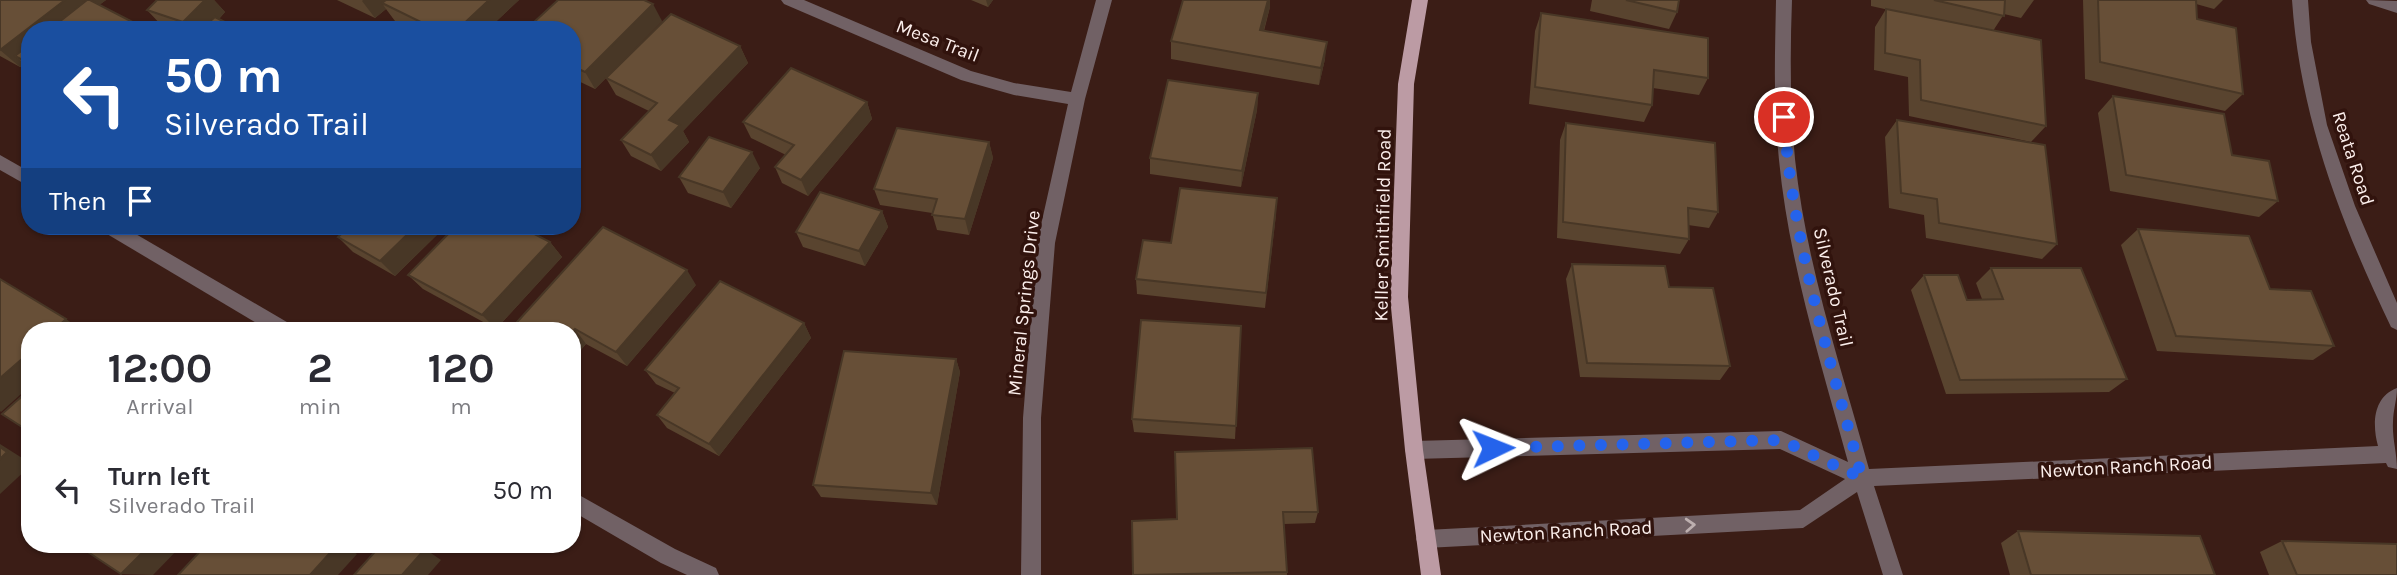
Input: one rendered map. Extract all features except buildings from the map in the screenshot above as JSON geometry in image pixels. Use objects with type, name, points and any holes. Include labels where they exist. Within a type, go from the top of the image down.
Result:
[{"type":"main road","name":"Keller Smithfield Road","points":[[1420,0],[1406,84],[1399,297],[1414,450],[1431,575]]},
{"type":"street","name":"Mesa Trail","points":[[789,0],[967,76],[1014,89],[1077,99]]},
{"type":"street","name":"Mineral Springs Drive","points":[[1031,575],[1032,418],[1046,243],[1077,99],[1104,0]]},
{"type":"street","name":"Silverado Trail","points":[[1784,0],[1782,74],[1787,161],[1808,281],[1862,478],[1893,575]]},
{"type":"street","name":"Reata Road","points":[[2300,0],[2301,40],[2319,122],[2337,184],[2397,322]]},
{"type":"street","points":[[2374,0],[2397,7]]},
{"type":"street","points":[[0,162],[21,175]]},
{"type":"street","points":[[123,235],[271,322]]},
{"type":"street","points":[[2394,459],[2383,433],[2384,414],[2397,396]]},
{"type":"street","name":"Newton Ranch Road","points":[[1414,450],[1781,440],[1862,478],[2394,459]]},
{"type":"street","name":"Newton Ranch Road","points":[[1426,539],[1803,519],[1862,478]]},
{"type":"street","points":[[581,505],[668,556],[709,575]]},
{"type":"route","points":[[1493,448],[1781,440],[1862,478],[1808,281],[1787,161],[1784,117]]}]
